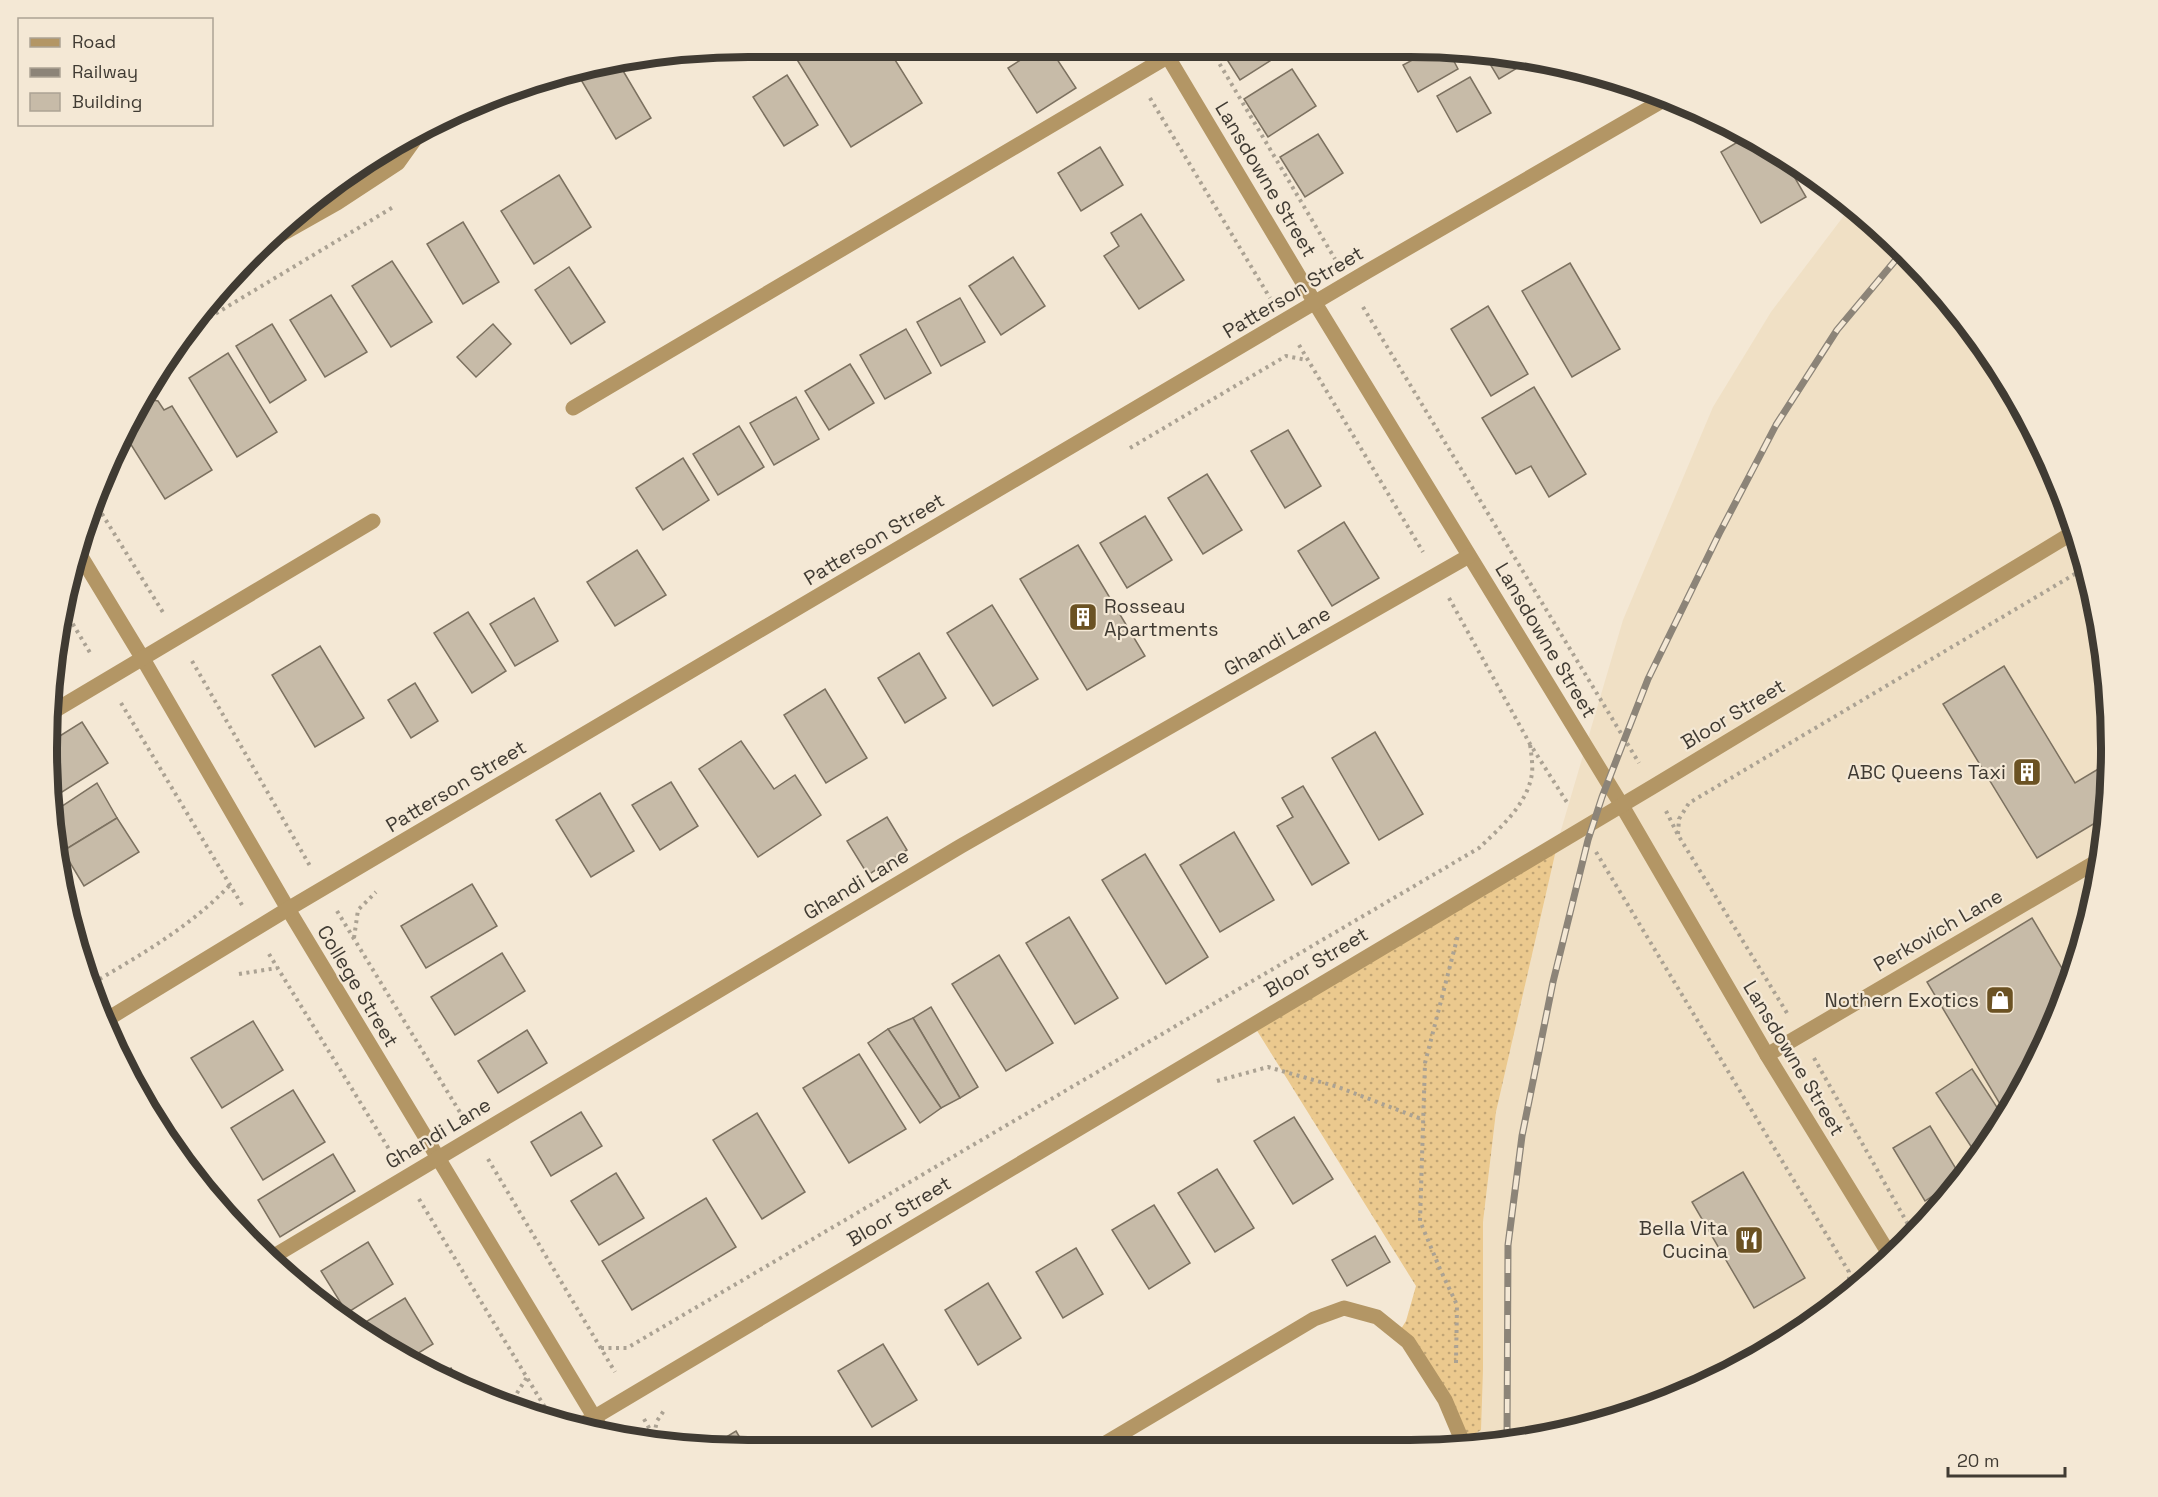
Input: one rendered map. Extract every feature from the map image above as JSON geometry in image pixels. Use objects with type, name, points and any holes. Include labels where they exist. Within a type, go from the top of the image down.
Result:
[{"type":"street","points":[[573,408],[1135,74],[1157,57]]},
{"type":"street","name":"Lansdowne Street","points":[[1169,57],[1621,804],[1767,1055],[1886,1248]]},
{"type":"street","name":"Patterson Street","points":[[112,1017],[288,909],[1284,321],[1657,104]]},
{"type":"street","points":[[297,225],[337,203],[398,163],[410,146]]},
{"type":"street","points":[[58,709],[373,521]]},
{"type":"street","name":"Bloor Street","points":[[589,1421],[1654,786],[2067,536]]},
{"type":"street","name":"Ghandi Lane","points":[[278,1254],[961,846],[1470,556]]},
{"type":"street","name":"College Street","points":[[84,561],[143,658],[288,909],[598,1423]]},
{"type":"street","name":"Perkovich Lane","points":[[1767,1055],[2091,865]]},
{"type":"street","points":[[1111,1440],[1314,1319],[1344,1308],[1377,1317],[1408,1342],[1445,1400],[1461,1438]]},
{"type":"path","points":[[1215,57],[1624,741],[1654,786],[1678,836],[1800,1035],[1909,1226]]},
{"type":"path","points":[[1135,74],[1436,574],[1530,744],[1849,1272],[1849,1281]]},
{"type":"path","points":[[210,316],[396,206]]},
{"type":"path","points":[[1126,450],[1286,356],[1308,360]]},
{"type":"path","points":[[100,511],[178,637],[323,889],[652,1433]]},
{"type":"path","points":[[1678,836],[1679,819],[1689,803],[2078,572]]},
{"type":"path","points":[[69,618],[230,885],[277,968],[547,1409]]},
{"type":"path","points":[[601,1348],[627,1348],[1479,848],[1504,825],[1524,796],[1532,773],[1530,744]]},
{"type":"path","points":[[98,980],[164,941],[209,907],[230,885]]},
{"type":"path","points":[[354,938],[358,910],[385,886]]},
{"type":"path","points":[[1445,1400],[1456,1369],[1457,1305],[1420,1221],[1425,1063],[1457,946],[1463,898]]},
{"type":"path","points":[[231,979],[241,973],[277,968]]},
{"type":"path","points":[[1214,1082],[1268,1068],[1338,1087],[1424,1120]]},
{"type":"path","points":[[514,1398],[527,1377]]},
{"type":"path","points":[[655,1433],[657,1422],[666,1408]]},
{"type":"shaded area","points":[[1846,213],[1898,260],[1958,328],[1984,364],[2030,443],[2064,526],[2077,570],[2088,614],[2100,703],[2100,794],[2088,883],[2077,927],[2064,971],[2030,1054],[1984,1133],[1929,1204],[1865,1268],[1794,1323],[1715,1369],[1674,1387],[1632,1403],[1544,1427],[1464,1438],[1483,1222],[1496,1112],[1559,837],[1623,620],[1713,407],[1771,312]]},
{"type":"shaded area","points":[[1559,837],[1496,1112],[1483,1222],[1481,1430],[1468,1438],[1463,1438],[1399,1332],[1406,1321],[1416,1286],[1251,1021]]},
{"type":"building","points":[[893,57],[922,103],[851,147],[796,58]]},
{"type":"building","points":[[1025,57],[1056,57],[1076,88],[1037,113],[1008,68]]},
{"type":"building","points":[[1225,57],[1276,57],[1240,80]]},
{"type":"building","points":[[1418,57],[1452,58],[1458,69],[1418,92],[1403,65]]},
{"type":"building","points":[[1489,62],[1520,66],[1499,79]]},
{"type":"building","points":[[622,69],[651,118],[616,139],[580,78]]},
{"type":"building","points":[[1292,69],[1316,106],[1268,137],[1244,99]]},
{"type":"building","points":[[787,75],[818,125],[784,146],[753,97]]},
{"type":"building","points":[[1470,77],[1491,113],[1457,132],[1437,96]]},
{"type":"building","points":[[1318,134],[1343,173],[1305,197],[1280,157]]},
{"type":"building","points":[[1739,141],[1792,173],[1806,197],[1761,223],[1721,152]]},
{"type":"building","points":[[1100,147],[1123,185],[1081,211],[1058,173]]},
{"type":"building","points":[[559,175],[591,227],[534,264],[501,211]]},
{"type":"building","points":[[1141,214],[1184,280],[1139,309],[1104,256],[1119,246],[1111,233]]},
{"type":"building","points":[[463,222],[499,282],[463,304],[427,244]]},
{"type":"building","points":[[1013,257],[1045,306],[1001,335],[969,286]]},
{"type":"building","points":[[392,261],[432,322],[391,347],[352,286]]},
{"type":"building","points":[[1570,263],[1620,349],[1572,377],[1522,291]]},
{"type":"building","points":[[569,267],[605,322],[571,344],[535,290]]},
{"type":"building","points":[[331,295],[367,352],[325,377],[290,320]]},
{"type":"building","points":[[960,298],[985,342],[941,366],[917,322]]},
{"type":"building","points":[[1488,306],[1528,374],[1491,396],[1451,329]]},
{"type":"building","points":[[272,324],[306,380],[270,403],[236,346]]},
{"type":"building","points":[[493,324],[511,344],[476,377],[457,357]]},
{"type":"building","points":[[906,329],[931,373],[885,399],[860,355]]},
{"type":"building","points":[[228,353],[277,432],[237,457],[189,378]]},
{"type":"building","points":[[850,364],[874,403],[829,430],[805,391]]},
{"type":"building","points":[[1534,387],[1586,474],[1549,497],[1531,466],[1516,474],[1482,418]]},
{"type":"building","points":[[796,397],[819,439],[774,465],[750,423]]},
{"type":"building","points":[[152,400],[158,401],[164,410],[172,406],[212,470],[165,499],[129,441]]},
{"type":"building","points":[[739,426],[764,467],[718,495],[693,454]]},
{"type":"building","points":[[1288,430],[1321,486],[1285,508],[1251,451]]},
{"type":"building","points":[[683,458],[709,500],[663,530],[636,488]]},
{"type":"building","points":[[1207,474],[1242,530],[1203,554],[1168,498]]},
{"type":"building","points":[[1145,516],[1172,560],[1127,588],[1100,543]]},
{"type":"building","points":[[1344,522],[1379,578],[1332,606],[1298,551]]},
{"type":"building","name":"Rosseau Apartments","points":[[1078,545],[1145,656],[1087,690],[1020,579]]},
{"type":"building","points":[[637,550],[666,595],[615,626],[587,582]]},
{"type":"building","points":[[534,598],[558,641],[515,666],[490,624]]},
{"type":"building","points":[[992,605],[1038,679],[993,706],[947,633]]},
{"type":"building","points":[[468,612],[506,671],[472,693],[434,633]]},
{"type":"building","points":[[320,646],[364,718],[315,747],[272,675]]},
{"type":"building","points":[[919,653],[946,698],[905,723],[878,678]]},
{"type":"building","name":"ABC Queens Taxi","points":[[2004,666],[2075,783],[2101,768],[2097,822],[2037,858],[1943,704]]},
{"type":"building","points":[[415,683],[438,721],[411,738],[388,700]]},
{"type":"building","points":[[825,689],[867,758],[826,783],[784,715]]},
{"type":"building","points":[[82,722],[108,763],[58,795],[57,748],[57,738]]},
{"type":"building","points":[[1375,732],[1423,814],[1379,840],[1332,758]]},
{"type":"building","points":[[741,741],[774,789],[795,775],[821,815],[758,857],[699,769]]},
{"type":"building","points":[[671,782],[698,826],[660,850],[632,805]]},
{"type":"building","points":[[97,783],[117,818],[65,850],[60,808]]},
{"type":"building","points":[[1303,786],[1349,863],[1312,885],[1277,826],[1293,817],[1282,798]]},
{"type":"building","points":[[600,793],[634,851],[591,877],[556,820]]},
{"type":"building","points":[[887,817],[907,850],[868,875],[847,841]]},
{"type":"building","points":[[117,818],[139,852],[84,886],[65,850]]},
{"type":"building","points":[[1234,832],[1274,900],[1220,932],[1180,865]]},
{"type":"building","points":[[1145,854],[1208,957],[1166,984],[1102,880]]},
{"type":"building","points":[[472,884],[497,926],[426,968],[401,926]]},
{"type":"building","points":[[1069,917],[1118,998],[1075,1024],[1026,943]]},
{"type":"building","name":"Nothern Exotics","points":[[2032,918],[2064,971],[2030,1054],[2001,1106],[1927,982]]},
{"type":"building","points":[[502,953],[525,991],[455,1035],[431,997]]},
{"type":"building","points":[[999,955],[1053,1043],[1006,1071],[952,984]]},
{"type":"building","points":[[931,1007],[978,1087],[960,1098],[913,1018]]},
{"type":"building","points":[[913,1018],[960,1098],[941,1108],[888,1029]]},
{"type":"building","points":[[253,1021],[283,1070],[222,1108],[191,1058]]},
{"type":"building","points":[[888,1029],[941,1108],[920,1123],[868,1043]]},
{"type":"building","points":[[527,1030],[547,1063],[498,1093],[478,1061]]},
{"type":"building","points":[[859,1054],[906,1129],[849,1163],[803,1088]]},
{"type":"building","points":[[1972,1069],[1998,1110],[1973,1149],[1936,1093]]},
{"type":"building","points":[[293,1090],[325,1142],[263,1180],[231,1128]]},
{"type":"building","points":[[581,1112],[602,1146],[551,1176],[531,1142]]},
{"type":"building","points":[[757,1113],[805,1192],[762,1219],[713,1140]]},
{"type":"building","points":[[1294,1117],[1333,1179],[1293,1204],[1254,1141]]},
{"type":"building","points":[[1930,1126],[1957,1170],[1939,1191],[1925,1201],[1893,1148]]},
{"type":"building","points":[[333,1154],[355,1191],[280,1237],[258,1200]]},
{"type":"building","points":[[1217,1169],[1254,1228],[1215,1252],[1178,1193]]},
{"type":"building","name":"Bella Vita Cucina","points":[[1743,1172],[1805,1278],[1754,1308],[1692,1202]]},
{"type":"building","points":[[616,1173],[644,1218],[599,1245],[571,1201]]},
{"type":"building","points":[[706,1198],[736,1247],[632,1310],[602,1261]]},
{"type":"building","points":[[1154,1205],[1190,1263],[1149,1289],[1112,1230]]},
{"type":"building","points":[[1375,1236],[1390,1262],[1347,1286],[1332,1260]]},
{"type":"building","points":[[368,1242],[393,1284],[349,1312],[321,1271]]},
{"type":"building","points":[[1076,1248],[1103,1294],[1063,1318],[1036,1272]]},
{"type":"building","points":[[988,1283],[1021,1338],[978,1365],[945,1310]]},
{"type":"building","points":[[405,1298],[433,1344],[416,1354],[364,1323]]},
{"type":"building","points":[[883,1344],[917,1400],[872,1427],[838,1371]]},
{"type":"building","points":[[736,1431],[741,1440],[722,1439]]},
{"type":"railway","points":[[1507,1433],[1508,1245],[1522,1136],[1553,982],[1588,840],[1602,797],[1648,679],[1719,534],[1776,425],[1837,330],[1897,259]]},
{"type":"place","name":"Rosseau Apartments","points":[[1083,617]]},
{"type":"place","name":"ABC Queens Taxi","points":[[2027,772]]},
{"type":"place","name":"Nothern Exotics","points":[[2000,1000]]},
{"type":"place","name":"Bella Vita Cucina","points":[[1749,1240]]}]
